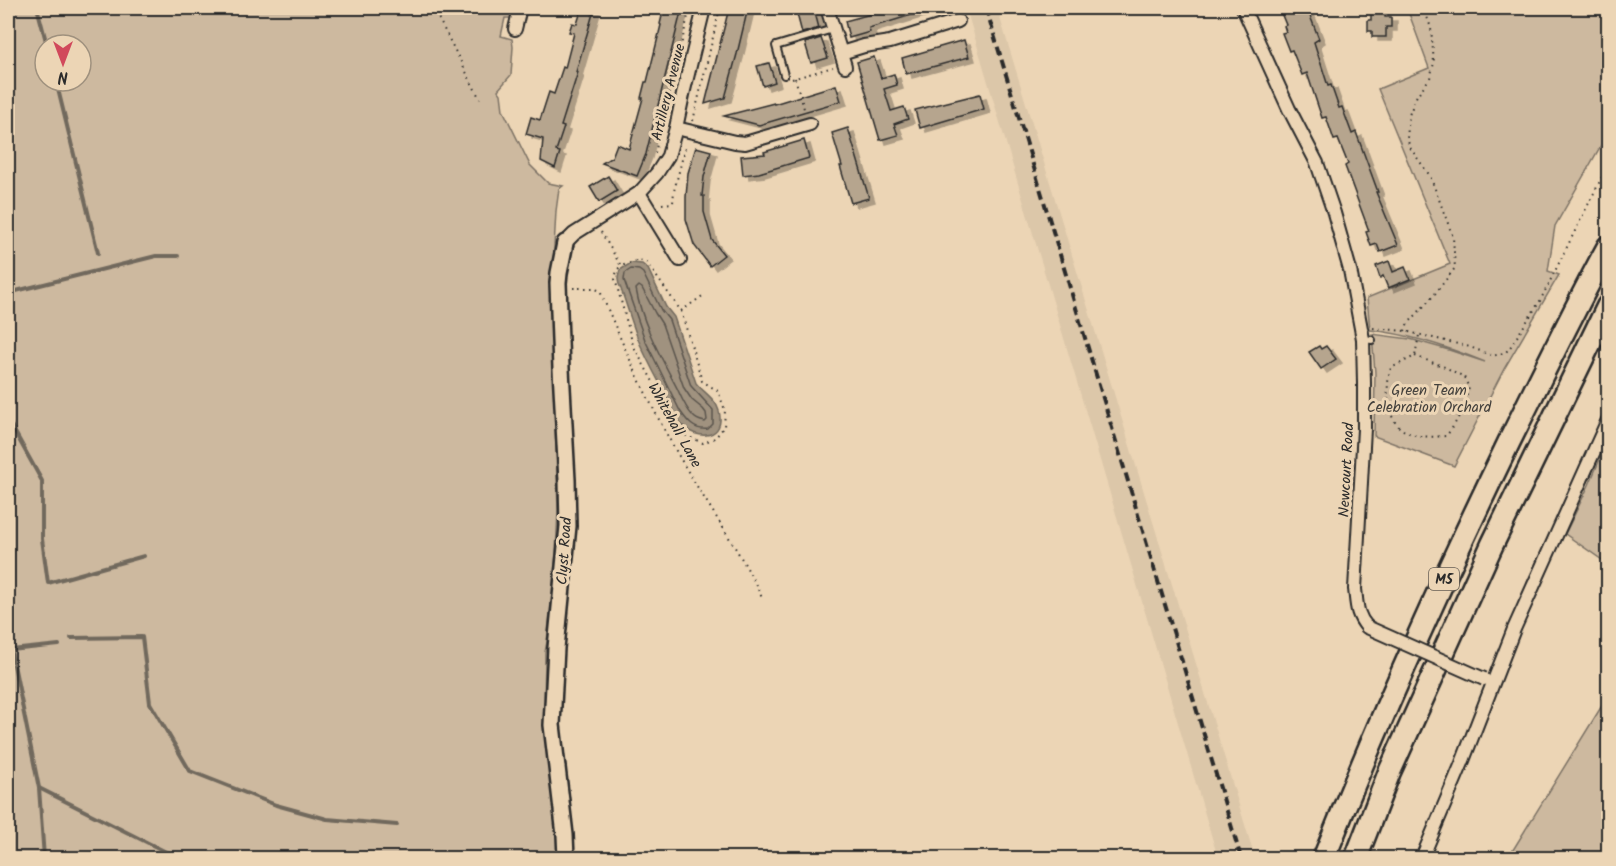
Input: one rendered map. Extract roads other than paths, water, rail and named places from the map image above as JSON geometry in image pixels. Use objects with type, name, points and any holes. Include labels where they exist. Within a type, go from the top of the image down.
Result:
[{"type":"highway","name":"M5","points":[[1324,858],[1361,764],[1465,534],[1576,305],[1608,247]]},
{"type":"highway","name":"M5","points":[[1356,858],[1389,773],[1492,545],[1608,306]]},
{"type":"street","points":[[514,29],[520,8]]},
{"type":"street","name":"Artillery Avenue","points":[[565,243],[574,234],[639,193],[657,173],[668,156],[704,8]]},
{"type":"street","points":[[827,8],[843,61],[864,46],[890,42],[958,21]]},
{"type":"street","name":"Newcourt Road","points":[[1243,8],[1289,109],[1317,163],[1334,213],[1366,336],[1357,611],[1367,627],[1489,681]]},
{"type":"street","points":[[676,129],[745,143],[810,125]]},
{"type":"street","points":[[639,193],[680,260]]},
{"type":"street","name":"Clyst Road","points":[[565,243],[558,289],[568,526],[556,648],[552,725],[566,858]]},
{"type":"street","points":[[1422,858],[1489,681],[1608,420]]},
{"type":"lane","points":[[784,75],[776,46],[834,29]]},
{"type":"water","points":[[631,263],[642,264],[648,269],[666,307],[674,317],[696,383],[712,399],[719,411],[720,420],[715,432],[696,434],[679,422],[674,414],[640,344],[618,281],[620,270]]},
{"type":"waterway","points":[[36,8],[44,33]]},
{"type":"waterway","points":[[59,93],[98,253]]},
{"type":"waterway","points":[[8,293],[156,256],[178,256]]},
{"type":"waterway","points":[[8,421],[42,481],[42,539],[48,583],[144,556]]},
{"type":"waterway","points":[[71,638],[142,637],[150,703],[190,771],[276,805],[327,819],[397,825]]},
{"type":"waterway","points":[[44,858],[39,788],[11,650],[59,645]]},
{"type":"waterway","points":[[39,788],[178,858]]},
{"type":"railway","points":[[986,8],[1241,858]]},
{"type":"park label","name":"Green Team Celebration Orchard","points":[[1429,398]]}]
